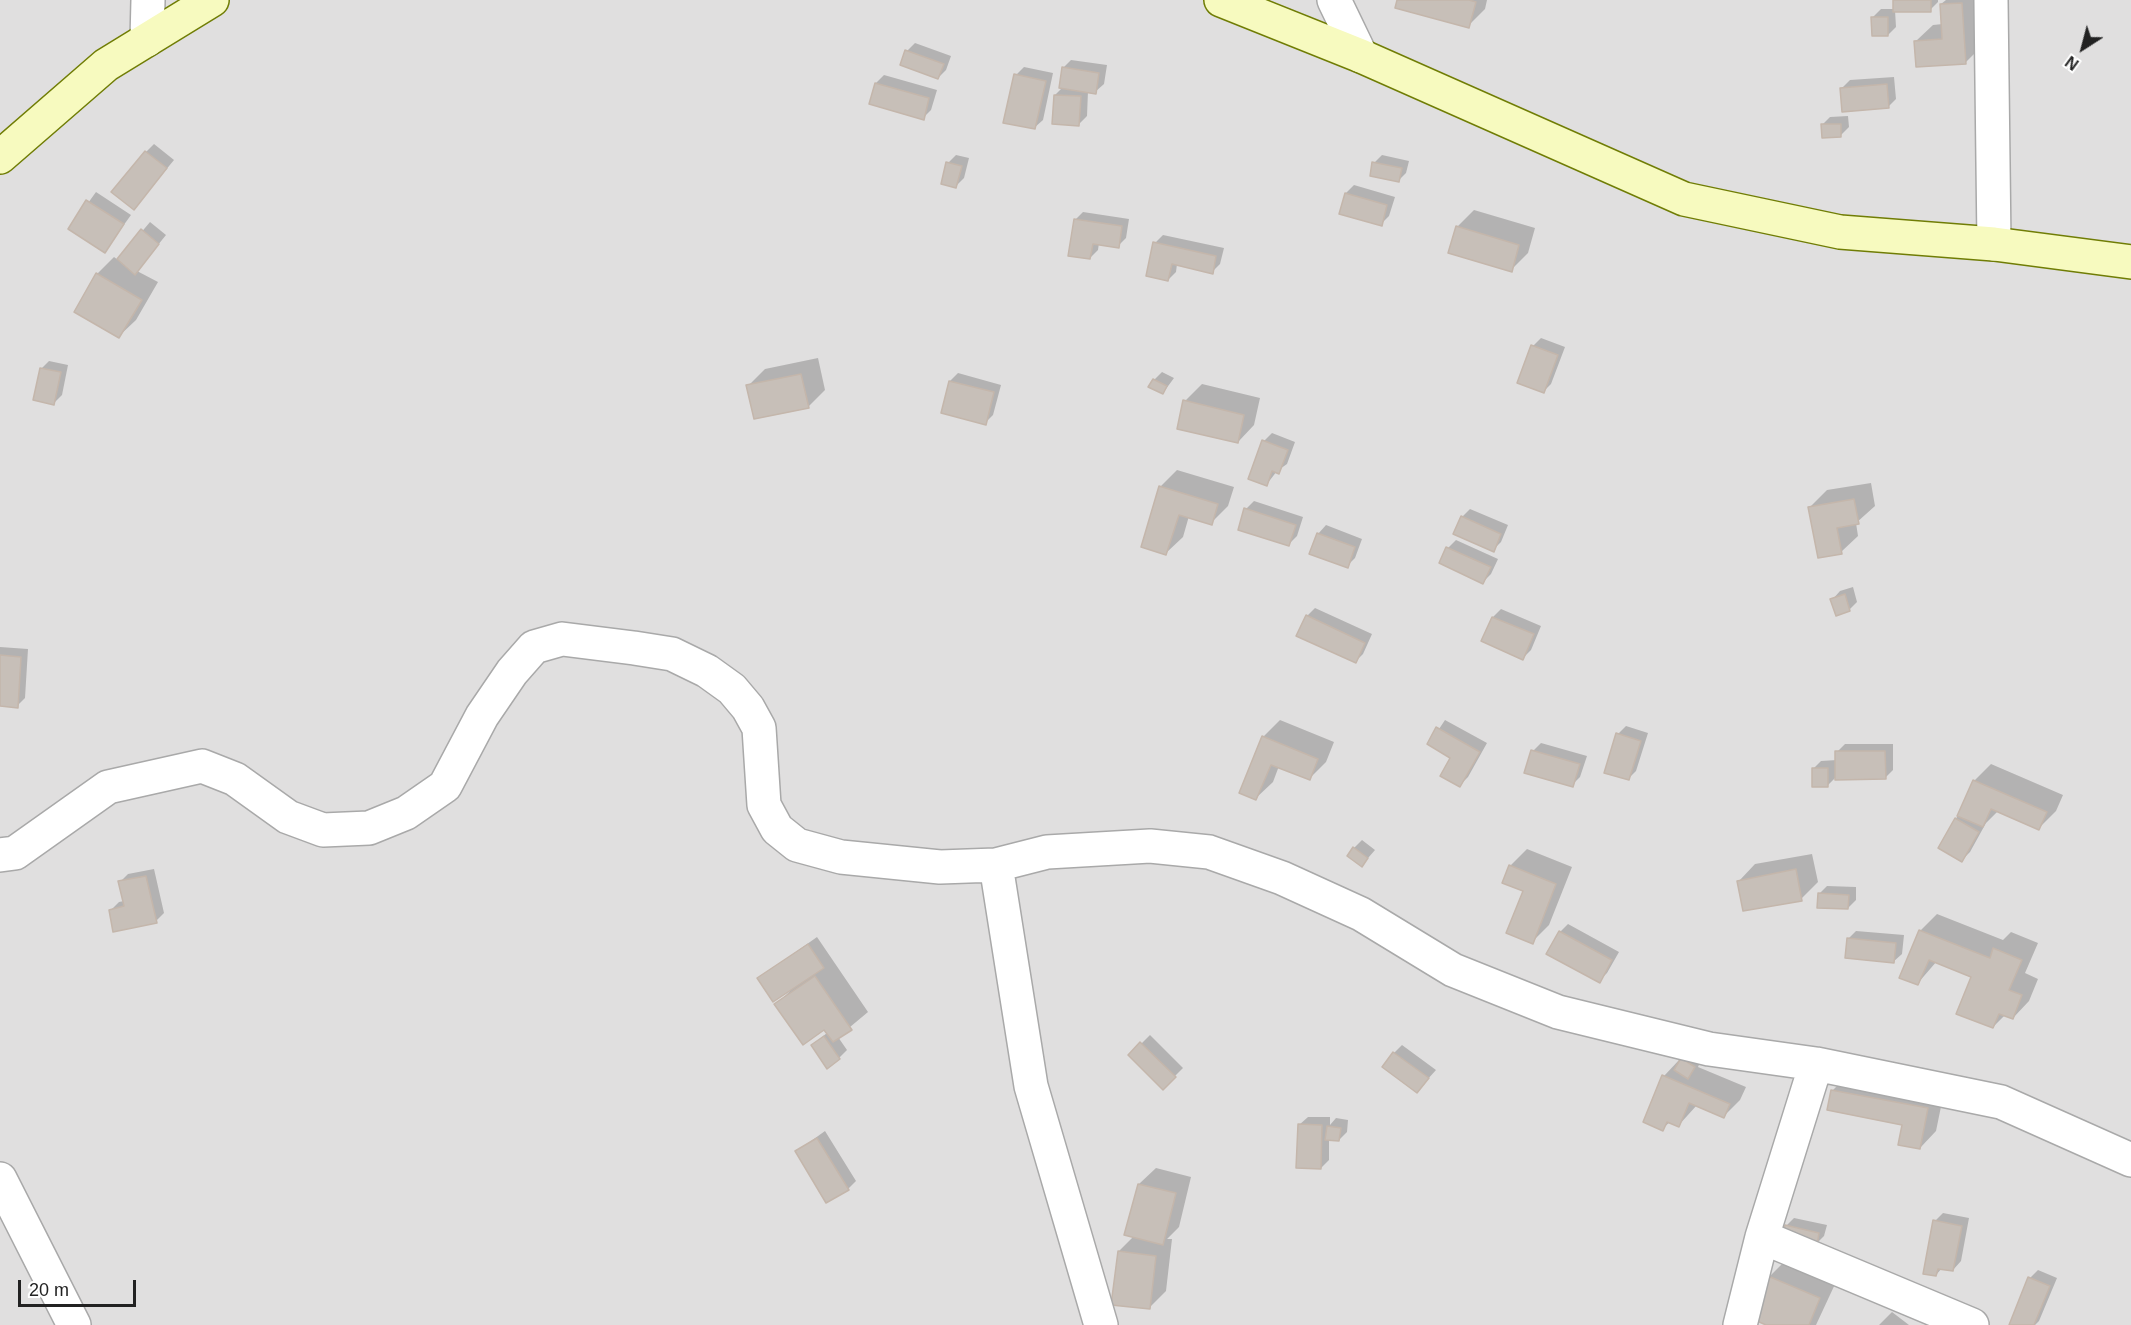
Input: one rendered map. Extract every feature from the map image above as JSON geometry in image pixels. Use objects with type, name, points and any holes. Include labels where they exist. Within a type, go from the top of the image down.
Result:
[{"type":"street","points":[[147,40],[148,0]]},
{"type":"street","points":[[0,156],[106,64],[212,0]]},
{"type":"street","points":[[1221,0],[1362,56],[1684,199],[1840,232],[1994,244],[2131,262]]},
{"type":"street","points":[[1334,0],[1362,56]]},
{"type":"street","points":[[1991,0],[1994,244]]},
{"type":"street","points":[[0,855],[15,853],[108,787],[202,766],[235,778],[288,818],[323,831],[369,828],[406,813],[445,786],[482,716],[512,672],[534,647],[562,639],[672,654],[707,671],[732,689],[748,708],[759,728],[764,805],[777,829],[797,845],[841,857],[929,866],[996,865],[1047,852],[1150,846],[1209,852],[1302,887],[1361,914],[1453,970],[1558,1012],[1708,1049],[1816,1064],[2001,1102],[2131,1160]]},
{"type":"street","points":[[996,865],[1030,1086],[1101,1325]]},
{"type":"street","points":[[1740,1325],[1762,1237],[1816,1064]]},
{"type":"street","points":[[0,1179],[74,1325]]},
{"type":"street","points":[[1762,1237],[1972,1325]]},
{"type":"shaded area","points":[[0,0],[2131,0],[2131,1325],[0,1325]]},
{"type":"building","points":[[1397,0],[1469,0],[1476,2],[1469,28],[1395,8]]},
{"type":"building","points":[[1893,0],[1931,0],[1931,12],[1893,12]]},
{"type":"building","points":[[1962,3],[1966,64],[1916,67],[1914,41],[1942,39],[1940,4]]},
{"type":"building","points":[[1871,17],[1888,17],[1888,36],[1872,36]]},
{"type":"building","points":[[905,50],[944,64],[938,79],[900,65]]},
{"type":"building","points":[[1062,67],[1099,73],[1096,94],[1059,88]]},
{"type":"building","points":[[1014,74],[1046,81],[1035,129],[1003,123]]},
{"type":"building","points":[[875,83],[929,98],[924,120],[869,104]]},
{"type":"building","points":[[1887,84],[1889,108],[1842,112],[1840,88]]},
{"type":"building","points":[[1054,95],[1081,96],[1079,126],[1052,124]]},
{"type":"building","points":[[1821,124],[1841,124],[1841,137],[1822,138]]},
{"type":"building","points":[[145,151],[167,168],[134,210],[111,192]]},
{"type":"building","points":[[946,162],[962,166],[956,188],[941,184]]},
{"type":"building","points":[[1372,162],[1402,168],[1399,182],[1370,176]]},
{"type":"building","points":[[1345,193],[1387,205],[1382,226],[1339,214]]},
{"type":"building","points":[[86,200],[124,224],[105,253],[68,229]]},
{"type":"building","points":[[1074,219],[1122,226],[1119,248],[1093,244],[1090,259],[1068,256]]},
{"type":"building","points":[[1456,226],[1519,245],[1512,272],[1448,253]]},
{"type":"building","points":[[141,229],[159,244],[135,275],[117,259]]},
{"type":"building","points":[[1153,242],[1216,256],[1213,274],[1172,264],[1168,281],[1146,276]]},
{"type":"building","points":[[96,273],[142,300],[119,338],[74,312]]},
{"type":"building","points":[[1531,345],[1558,355],[1544,393],[1517,383]]},
{"type":"building","points":[[40,368],[61,372],[54,405],[33,400]]},
{"type":"building","points":[[801,374],[809,408],[754,419],[746,385]]},
{"type":"building","points":[[1153,379],[1167,386],[1163,394],[1148,387]]},
{"type":"building","points":[[949,381],[994,392],[986,425],[941,413]]},
{"type":"building","points":[[1183,400],[1244,415],[1238,443],[1177,429]]},
{"type":"building","points":[[1262,440],[1288,450],[1279,474],[1272,471],[1267,486],[1248,479]]},
{"type":"building","points":[[1159,486],[1218,504],[1212,525],[1179,515],[1166,555],[1141,547]]},
{"type":"building","points":[[1854,499],[1859,524],[1837,528],[1842,554],[1818,558],[1808,507]]},
{"type":"building","points":[[1244,508],[1296,525],[1289,546],[1238,530]]},
{"type":"building","points":[[1461,516],[1501,534],[1494,552],[1453,534]]},
{"type":"building","points":[[1317,533],[1355,547],[1348,568],[1309,554]]},
{"type":"building","points":[[1446,547],[1491,567],[1483,584],[1439,563]]},
{"type":"building","points":[[1845,594],[1850,611],[1836,616],[1830,599]]},
{"type":"building","points":[[1306,615],[1365,643],[1356,663],[1296,636]]},
{"type":"building","points":[[1492,617],[1534,634],[1523,660],[1481,641]]},
{"type":"building","points":[[0,655],[21,657],[18,708],[0,706]]},
{"type":"building","points":[[1436,727],[1480,752],[1460,787],[1440,776],[1450,758],[1427,744]]},
{"type":"building","points":[[1616,733],[1641,741],[1629,780],[1604,773]]},
{"type":"building","points":[[1262,736],[1318,759],[1310,780],[1271,765],[1256,800],[1239,793]]},
{"type":"building","points":[[1531,750],[1580,764],[1573,787],[1524,773]]},
{"type":"building","points":[[1835,751],[1885,751],[1886,779],[1835,780]]},
{"type":"building","points":[[1812,768],[1828,768],[1828,787],[1812,787]]},
{"type":"building","points":[[1973,780],[2047,812],[2039,830],[1991,809],[1983,827],[1957,816]]},
{"type":"building","points":[[1955,818],[1979,832],[1962,862],[1938,848]]},
{"type":"building","points":[[1353,847],[1368,858],[1362,867],[1347,856]]},
{"type":"building","points":[[1509,865],[1556,884],[1533,944],[1506,933],[1523,891],[1502,883]]},
{"type":"building","points":[[1796,869],[1802,901],[1743,911],[1737,881]]},
{"type":"building","points":[[146,876],[157,923],[113,932],[109,910],[124,906],[118,881]]},
{"type":"building","points":[[1818,893],[1849,895],[1848,909],[1817,908]]},
{"type":"building","points":[[1919,930],[1990,958],[1993,948],[2022,960],[2009,990],[2022,995],[2013,1019],[1999,1014],[1993,1028],[1956,1014],[1971,977],[1929,960],[1918,985],[1899,978]]},
{"type":"building","points":[[1559,931],[1612,960],[1600,983],[1546,954]]},
{"type":"building","points":[[1847,938],[1896,943],[1894,963],[1845,958]]},
{"type":"building","points":[[808,944],[824,968],[773,1002],[757,978]]},
{"type":"building","points":[[815,976],[852,1030],[833,1042],[824,1030],[803,1045],[774,1004]]},
{"type":"building","points":[[824,1036],[840,1059],[827,1069],[811,1045]]},
{"type":"building","points":[[1140,1042],[1176,1077],[1163,1090],[1128,1055]]},
{"type":"building","points":[[1393,1052],[1429,1078],[1417,1093],[1382,1067]]},
{"type":"building","points":[[1681,1058],[1695,1067],[1688,1079],[1674,1070]]},
{"type":"building","points":[[1662,1075],[1730,1104],[1724,1118],[1689,1103],[1679,1127],[1667,1122],[1663,1131],[1643,1122]]},
{"type":"building","points":[[1831,1090],[1928,1108],[1920,1149],[1898,1145],[1902,1125],[1827,1110]]},
{"type":"building","points":[[1298,1124],[1322,1125],[1321,1169],[1296,1168]]},
{"type":"building","points":[[1327,1126],[1341,1128],[1339,1141],[1325,1140]]},
{"type":"building","points":[[817,1138],[849,1190],[826,1203],[795,1151]]},
{"type":"building","points":[[1138,1184],[1176,1193],[1163,1245],[1124,1235]]},
{"type":"building","points":[[1933,1220],[1962,1226],[1953,1271],[1938,1269],[1936,1276],[1923,1274]]},
{"type":"building","points":[[1785,1225],[1819,1233],[1817,1245],[1783,1238]]},
{"type":"building","points":[[1118,1251],[1156,1256],[1150,1309],[1111,1305]]},
{"type":"building","points":[[1768,1276],[1820,1298],[1809,1325],[1766,1325],[1750,1318]]},
{"type":"building","points":[[2028,1277],[2050,1286],[2034,1325],[2009,1325]]}]
